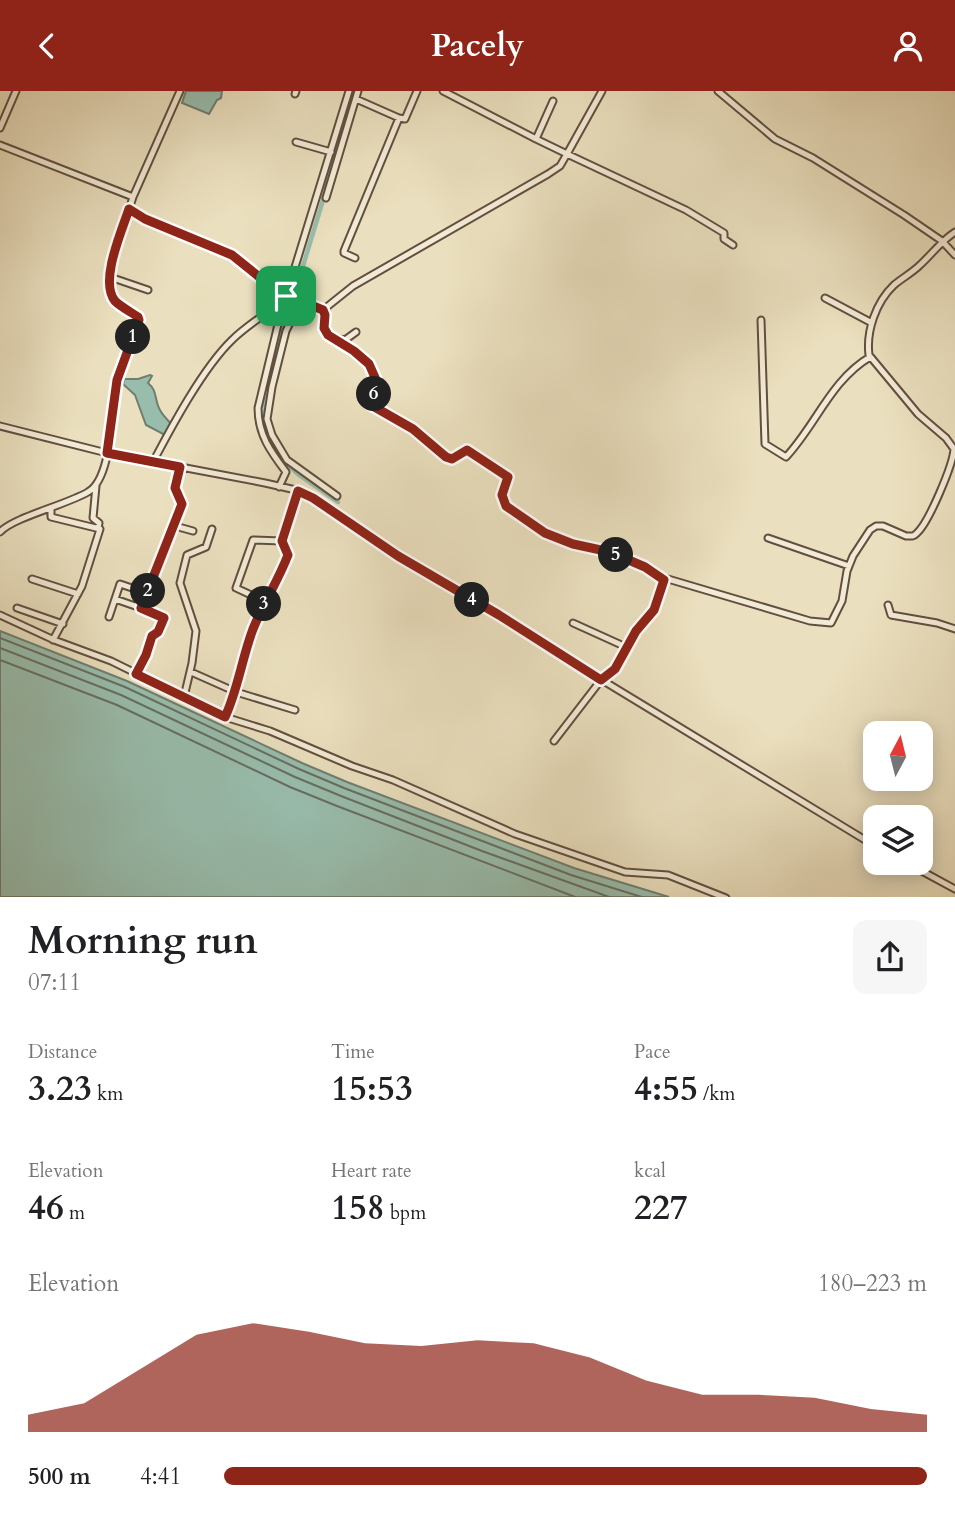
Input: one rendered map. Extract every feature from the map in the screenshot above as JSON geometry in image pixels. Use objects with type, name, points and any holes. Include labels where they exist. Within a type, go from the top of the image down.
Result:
[{"type":"street","points":[[0,128],[16,91]]},
{"type":"street","points":[[53,640],[78,594],[100,529],[99,523],[93,519],[96,486],[107,453],[117,380],[139,320],[114,300],[110,277],[114,256],[133,197],[180,91]]},
{"type":"street","points":[[337,496],[287,460],[279,449],[267,419],[270,382],[288,296],[349,91]]},
{"type":"street","points":[[326,198],[358,91]]},
{"type":"street","points":[[356,99],[405,119],[417,91]]},
{"type":"street","points":[[443,91],[536,139],[686,210],[724,233],[724,239],[733,245]]},
{"type":"street","points":[[323,310],[353,286],[560,166],[602,91]]},
{"type":"street","points":[[718,91],[775,139],[813,158],[904,215],[942,241],[955,255]]},
{"type":"street","points":[[536,139],[552,101]]},
{"type":"street","points":[[355,258],[344,251],[399,118]]},
{"type":"street","points":[[296,142],[331,152]]},
{"type":"street","points":[[0,145],[133,197]]},
{"type":"street","points":[[129,209],[145,219],[232,255],[269,286],[323,310],[324,328],[328,335],[369,364],[377,382],[371,405],[413,429],[446,457],[452,459],[467,450],[492,465],[508,477],[502,495],[506,506],[545,533],[573,544],[610,552],[645,567],[664,580],[810,621],[831,623],[842,601],[849,566],[870,530],[883,526],[906,536],[917,533],[925,522],[954,457],[954,449],[946,438],[918,414],[870,357],[868,347],[876,311],[892,287],[921,265],[942,241],[955,232]]},
{"type":"street","points":[[110,277],[148,290]]},
{"type":"street","points":[[153,462],[218,355],[259,317],[288,296]]},
{"type":"street","points":[[825,298],[872,324]]},
{"type":"street","points":[[279,487],[286,472],[266,445],[258,421],[258,408],[300,300]]},
{"type":"street","points":[[761,320],[765,444],[786,457],[799,444],[821,409],[854,367],[870,357]]},
{"type":"street","points":[[337,340],[345,340],[356,332]]},
{"type":"street","points":[[0,426],[107,453],[298,491],[313,498],[398,556],[863,839]]},
{"type":"street","points":[[141,608],[182,504],[175,488],[180,467]]},
{"type":"street","points":[[0,532],[18,520],[88,493],[96,486]]},
{"type":"street","points":[[225,717],[236,692],[240,669],[253,631],[288,555],[282,541],[298,491]]},
{"type":"street","points":[[51,509],[51,517],[98,528]]},
{"type":"street","points":[[175,526],[193,531]]},
{"type":"street","points":[[184,697],[191,671],[196,631],[180,576],[187,555],[205,547],[212,529]]},
{"type":"street","points":[[768,538],[849,566]]},
{"type":"street","points":[[265,602],[236,588],[253,540],[282,541]]},
{"type":"street","points":[[32,579],[78,594]]},
{"type":"street","points":[[554,741],[601,680],[615,669],[636,631],[654,610],[664,580]]},
{"type":"street","points":[[109,617],[120,584],[147,593]]},
{"type":"street","points":[[115,599],[164,618],[158,632],[152,636],[136,674]]},
{"type":"street","points":[[888,605],[891,615],[955,629]]},
{"type":"street","points":[[17,608],[63,624]]},
{"type":"street","points":[[0,615],[53,640],[111,661],[225,717],[271,731],[549,847],[625,872],[667,876],[723,897]]},
{"type":"street","points":[[573,623],[626,647]]},
{"type":"street","points":[[191,671],[236,692],[295,710]]},
{"type":"street","points":[[929,875],[955,889]]},
{"type":"water","points":[[186,91],[222,91],[221,98],[209,114],[182,103]]},
{"type":"water","points":[[152,376],[148,383],[153,389],[158,406],[172,425],[165,435],[146,425],[135,395],[123,384],[124,379],[138,379]]},
{"type":"water","points":[[0,631],[127,681],[347,782],[574,868],[669,897],[0,897]]},
{"type":"waterway","points":[[325,187],[355,91]]},
{"type":"waterway","points":[[327,187],[276,355],[267,388],[264,418],[269,440],[277,454],[299,475],[338,502]]},
{"type":"route","points":[[129,209],[145,219],[232,255],[269,286],[286,296],[323,310],[324,328],[328,335],[369,364],[377,382],[371,405],[413,429],[446,457],[452,459],[467,450],[492,465],[508,477],[502,495],[506,506],[545,533],[573,544],[610,552],[645,567],[664,580],[654,610],[636,631],[615,669],[601,680],[499,615],[398,556],[331,509],[298,491],[282,541],[288,555],[253,631],[240,669],[236,692],[225,717],[136,674],[152,636],[158,632],[164,618],[141,608],[182,504],[175,488],[180,467],[107,453],[117,380],[139,324],[138,317],[114,300],[109,272],[129,209]]}]
